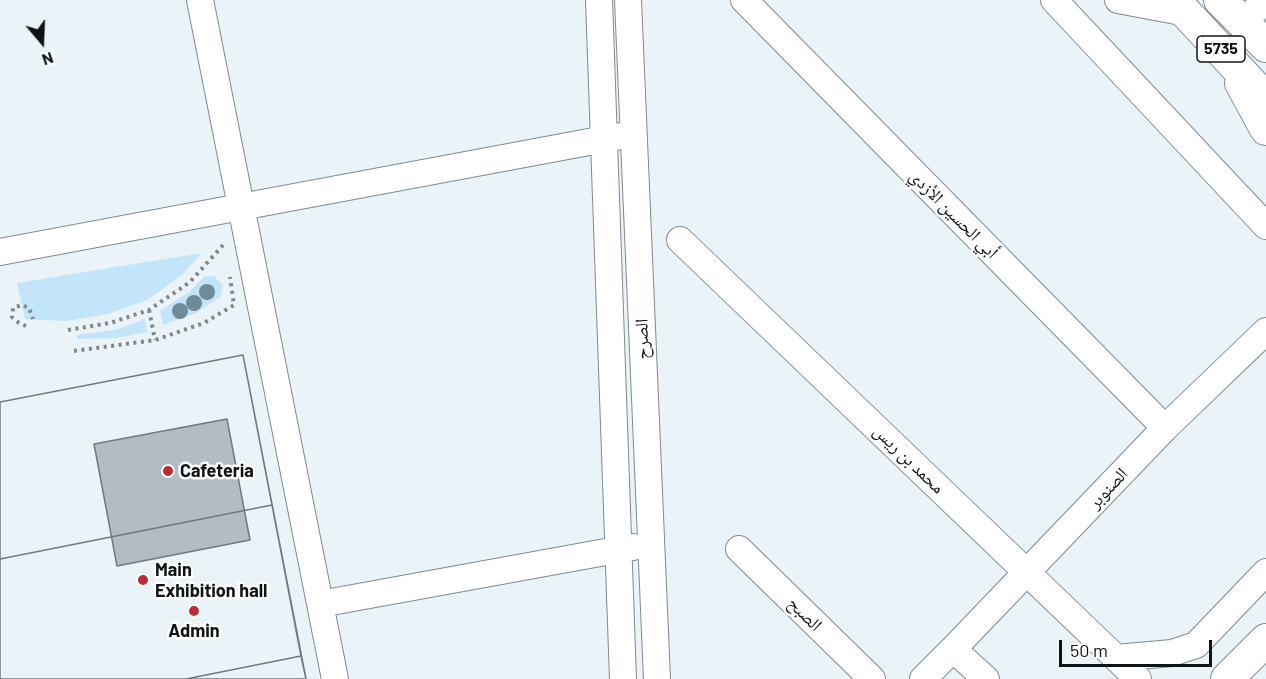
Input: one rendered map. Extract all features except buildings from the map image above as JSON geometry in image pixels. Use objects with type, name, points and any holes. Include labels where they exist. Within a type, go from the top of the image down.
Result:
[{"type":"main road","name":"5735","points":[[1220,0],[1266,46]]},
{"type":"main road","name":"5735","points":[[1180,7],[1266,99]]},
{"type":"main road","points":[[1222,51],[1266,129]]},
{"type":"main road","points":[[1227,679],[1266,640]]},
{"type":"street","points":[[200,0],[335,679]]},
{"type":"street","points":[[598,0],[623,679]]},
{"type":"street","name":"الصرح","points":[[628,0],[657,679]]},
{"type":"street","name":"أبي الحسين الأزدي","points":[[744,0],[1165,428]]},
{"type":"street","points":[[1054,0],[1266,226]]},
{"type":"street","points":[[1118,0],[1180,7]]},
{"type":"street","points":[[1242,23],[1266,0]]},
{"type":"street","points":[[0,252],[633,134]]},
{"type":"street","name":"محمد بن ريس","points":[[680,240],[1138,679]]},
{"type":"street","name":"الصنوبر","points":[[923,679],[1028,573],[1165,428],[1266,331]]},
{"type":"street","points":[[320,604],[651,544]]},
{"type":"street","name":"الصبح","points":[[739,549],[872,679]]},
{"type":"street","points":[[1116,658],[1172,653],[1196,645],[1266,573]]},
{"type":"street","points":[[952,649],[986,679]]},
{"type":"path","points":[[68,330],[110,323],[149,310],[190,282],[224,244]]},
{"type":"path","points":[[26,326],[12,317],[13,308],[22,305],[29,308],[33,319]]},
{"type":"path","points":[[74,351],[155,340],[204,323],[234,305]]},
{"type":"path","points":[[149,310],[155,340]]},
{"type":"shaded area","points":[[202,253],[181,276],[147,300],[108,314],[66,321],[25,319],[17,283]]},
{"type":"shaded area","points":[[205,276],[214,276],[223,285],[220,297],[196,313],[163,325],[160,311],[189,292]]},
{"type":"shaded area","points":[[145,319],[147,332],[116,338],[78,339],[76,335],[115,330]]},
{"type":"place","name":"Cafeteria","points":[[168,471]]},
{"type":"place","name":"Main Exhibition hall","points":[[143,580]]},
{"type":"place","name":"Admin","points":[[194,611]]}]
